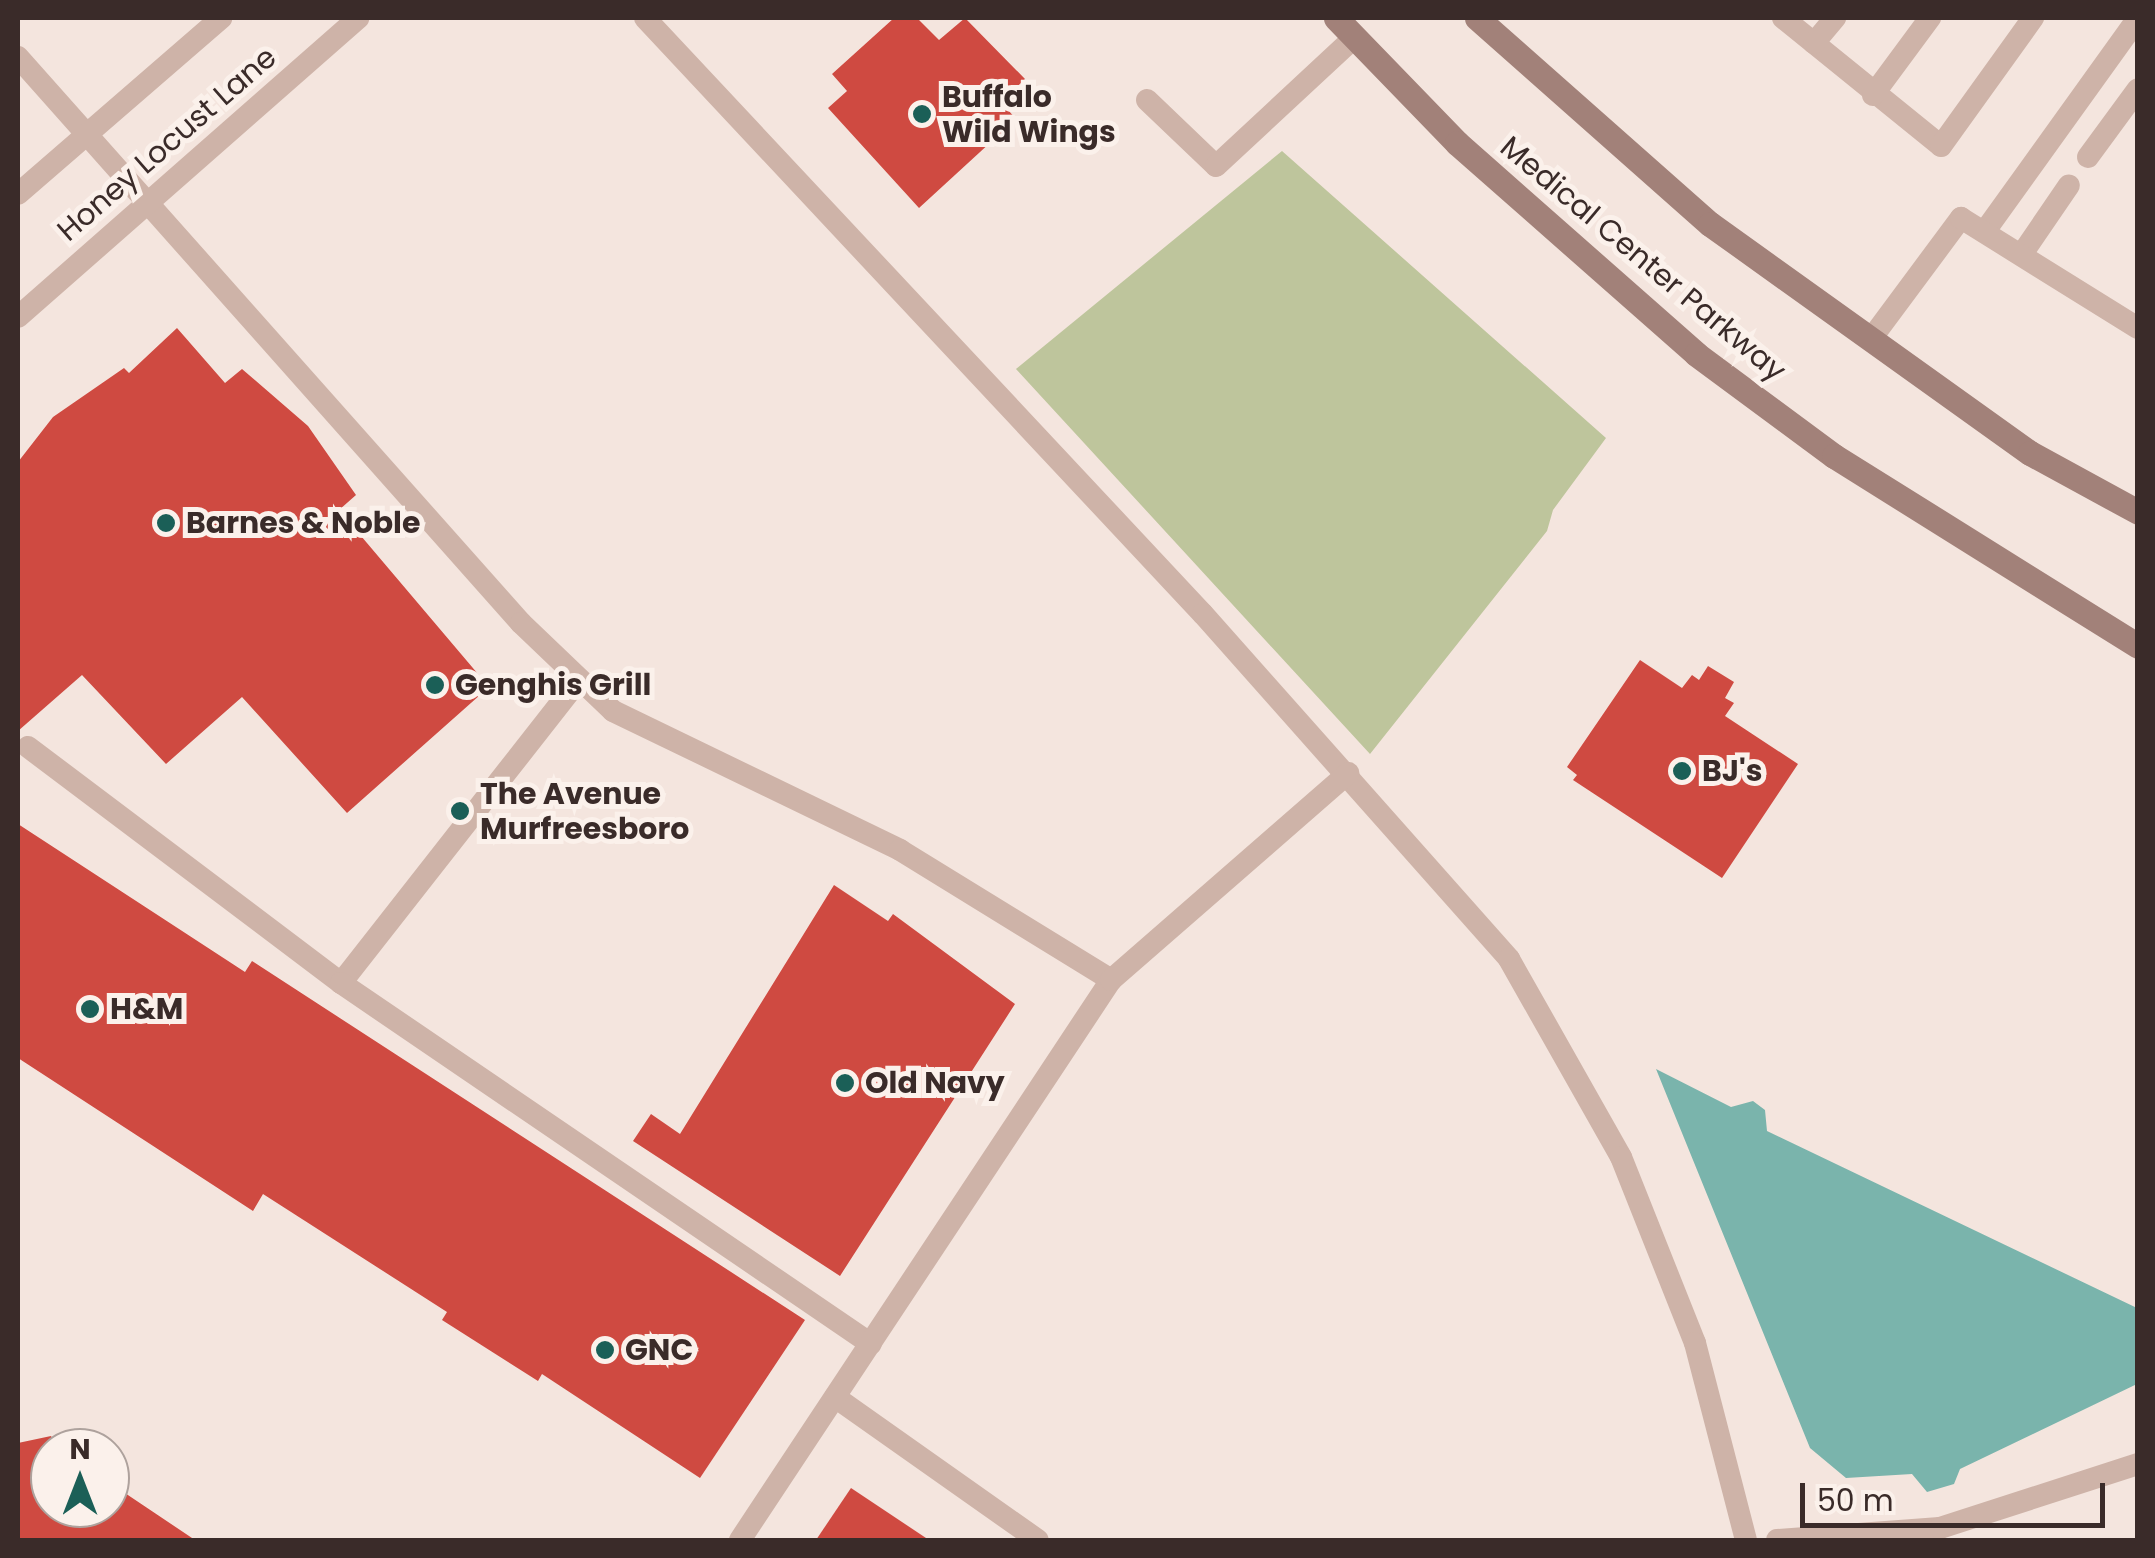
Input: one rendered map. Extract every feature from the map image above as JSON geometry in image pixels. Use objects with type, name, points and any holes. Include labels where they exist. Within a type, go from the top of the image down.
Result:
[{"type":"main road","name":"Medical Center Parkway","points":[[1336,18],[1457,143],[1696,354],[1834,456],[2138,646]]},
{"type":"main road","points":[[1477,18],[1710,224],[2030,454],[2138,512]]},
{"type":"lane","name":"Honey Locust Lane","points":[[18,194],[221,18]]},
{"type":"lane","name":"Honey Locust Lane","points":[[18,317],[358,18]]},
{"type":"lane","points":[[645,18],[1348,773],[1508,959],[1621,1157],[1696,1343],[1746,1540]]},
{"type":"lane","points":[[1784,18],[1873,95],[1942,146],[2033,18]]},
{"type":"lane","points":[[1814,42],[1835,18]]},
{"type":"lane","points":[[1873,95],[1930,18]]},
{"type":"lane","points":[[1984,231],[2138,18]]},
{"type":"lane","points":[[1148,100],[1216,166],[1355,37]]},
{"type":"lane","points":[[18,58],[520,622],[613,711],[900,850],[1111,980]]},
{"type":"lane","points":[[2088,157],[2138,89]]},
{"type":"lane","points":[[2022,254],[2069,185]]},
{"type":"lane","points":[[1871,338],[1961,218],[2138,328]]},
{"type":"lane","points":[[342,983],[579,679]]},
{"type":"lane","points":[[28,747],[342,983],[870,1344]]},
{"type":"lane","points":[[740,1540],[1111,980],[1348,773]]},
{"type":"lane","points":[[835,1397],[1038,1540]]},
{"type":"lane","points":[[1777,1540],[1940,1528],[2138,1464]]},
{"type":"green space","points":[[1282,151],[1606,438],[1553,510],[1547,531],[1370,754],[1016,369]]},
{"type":"water","points":[[1656,1069],[1731,1107],[1753,1101],[1765,1110],[1767,1131],[2137,1308],[2137,1384],[1960,1469],[1954,1484],[1927,1492],[1912,1474],[1846,1478],[1810,1448]]},
{"type":"building","name":"Buffalo Wild Wings","points":[[894,18],[917,18],[939,40],[965,18],[1025,79],[1001,102],[1016,119],[919,208],[828,108],[847,91],[832,74]]},
{"type":"building","points":[[177,328],[225,383],[242,369],[308,426],[356,495],[339,510],[489,687],[347,813],[242,697],[166,764],[82,675],[18,731],[18,462],[53,417],[124,368],[129,373]]},
{"type":"building","name":"BJ's","points":[[1640,660],[1682,688],[1692,675],[1699,680],[1708,666],[1734,682],[1725,698],[1734,703],[1725,716],[1798,764],[1722,878],[1573,780],[1577,775],[1567,767]]},
{"type":"building","points":[[18,824],[245,972],[252,961],[805,1320],[700,1478],[542,1374],[538,1381],[442,1320],[447,1312],[263,1194],[253,1211],[18,1058]]},
{"type":"building","points":[[834,885],[888,921],[893,914],[1015,1004],[840,1276],[633,1141],[651,1114],[680,1134]]},
{"type":"building","points":[[30,1440],[30,1528],[130,1528],[130,1496],[195,1540],[18,1540],[18,1443]]},
{"type":"building","points":[[851,1488],[929,1540],[816,1540]]},
{"type":"place","name":"Buffalo Wild Wings","points":[[922,114]]},
{"type":"place","name":"Barnes & Noble","points":[[166,523]]},
{"type":"place","name":"Genghis Grill","points":[[435,685]]},
{"type":"place","name":"BJ's","points":[[1682,771]]},
{"type":"place","name":"The Avenue Murfreesboro","points":[[460,811]]},
{"type":"place","name":"H&M","points":[[90,1009]]},
{"type":"place","name":"Old Navy","points":[[845,1083]]},
{"type":"place","name":"GNC","points":[[605,1350]]}]
